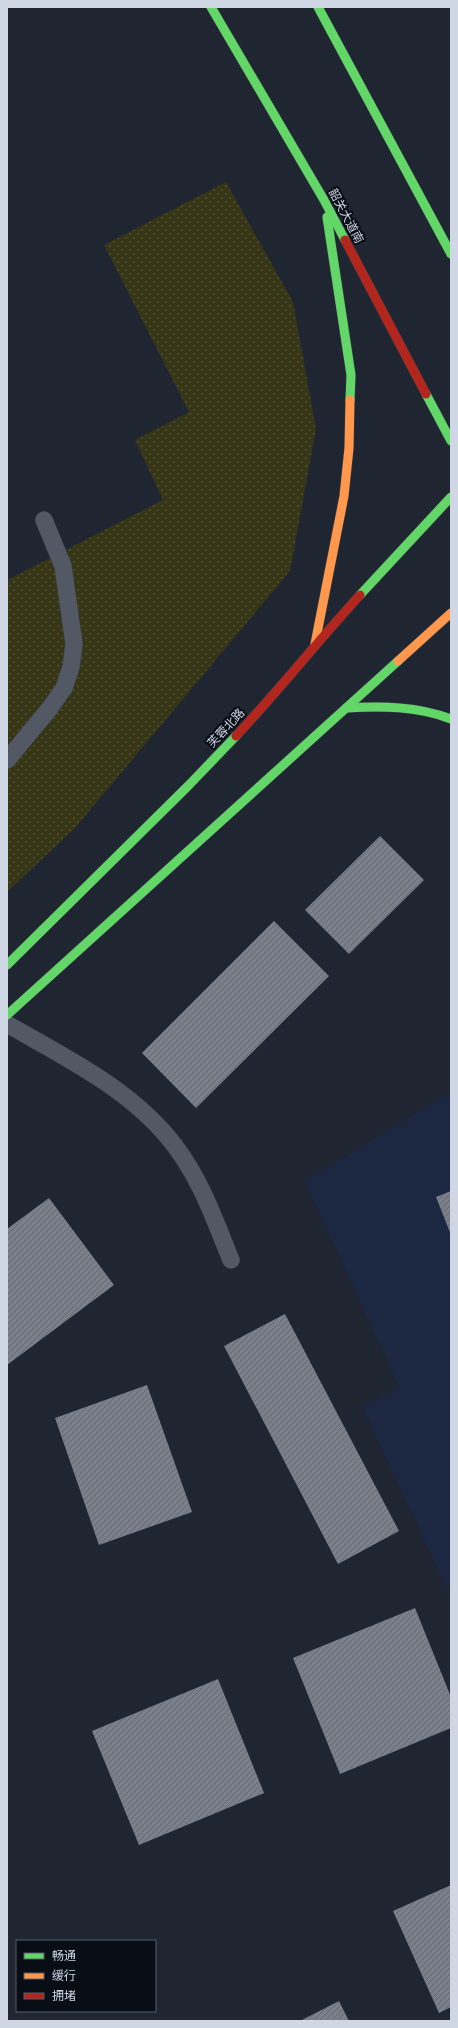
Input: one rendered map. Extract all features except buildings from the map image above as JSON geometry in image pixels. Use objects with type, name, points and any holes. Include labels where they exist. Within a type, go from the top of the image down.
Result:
[{"type":"main road","name":"韶关大道南","points":[[211,7],[324,200],[451,441]]},
{"type":"main road","points":[[318,7],[451,254]]},
{"type":"main road","points":[[315,644],[344,496],[349,448],[351,375],[324,200]]},
{"type":"main road","points":[[429,213],[446,222]]},
{"type":"main road","name":"芙蓉北路","points":[[7,965],[189,785],[259,711],[315,644],[451,497]]},
{"type":"main road","points":[[7,1015],[451,613]]},
{"type":"main road","points":[[346,708],[383,706],[412,708],[451,719]]},
{"type":"lane","points":[[7,760],[50,708],[64,688],[71,667],[74,644],[63,566],[44,520]]},
{"type":"lane","points":[[7,1024],[118,1090],[150,1118],[176,1146],[202,1189],[231,1260]]},
{"type":"shaded area","points":[[226,182],[293,302],[316,429],[290,571],[75,828],[7,892],[7,580],[163,500],[135,440],[189,412],[104,245]]},
{"type":"shaded area","points":[[451,1092],[451,1587],[446,1587],[362,1406],[399,1387],[305,1181]]},
{"type":"traffic: fast","points":[[211,7],[324,200],[345,240]]},
{"type":"traffic: fast","points":[[318,7],[451,254]]},
{"type":"traffic: fast","points":[[327,217],[351,375],[350,400]]},
{"type":"traffic: fast","points":[[426,394],[451,441]]},
{"type":"traffic: fast","points":[[360,595],[451,497]]},
{"type":"traffic: fast","points":[[7,1015],[398,661]]},
{"type":"traffic: fast","points":[[346,708],[373,707],[412,709],[451,719]]},
{"type":"traffic: fast","points":[[7,965],[189,785],[236,736]]},
{"type":"traffic: slow","points":[[315,644],[344,496],[349,448],[350,400]]},
{"type":"traffic: slow","points":[[398,661],[451,613]]},
{"type":"traffic: jam","points":[[345,240],[426,394]]},
{"type":"traffic: jam","points":[[236,736],[360,595]]}]
